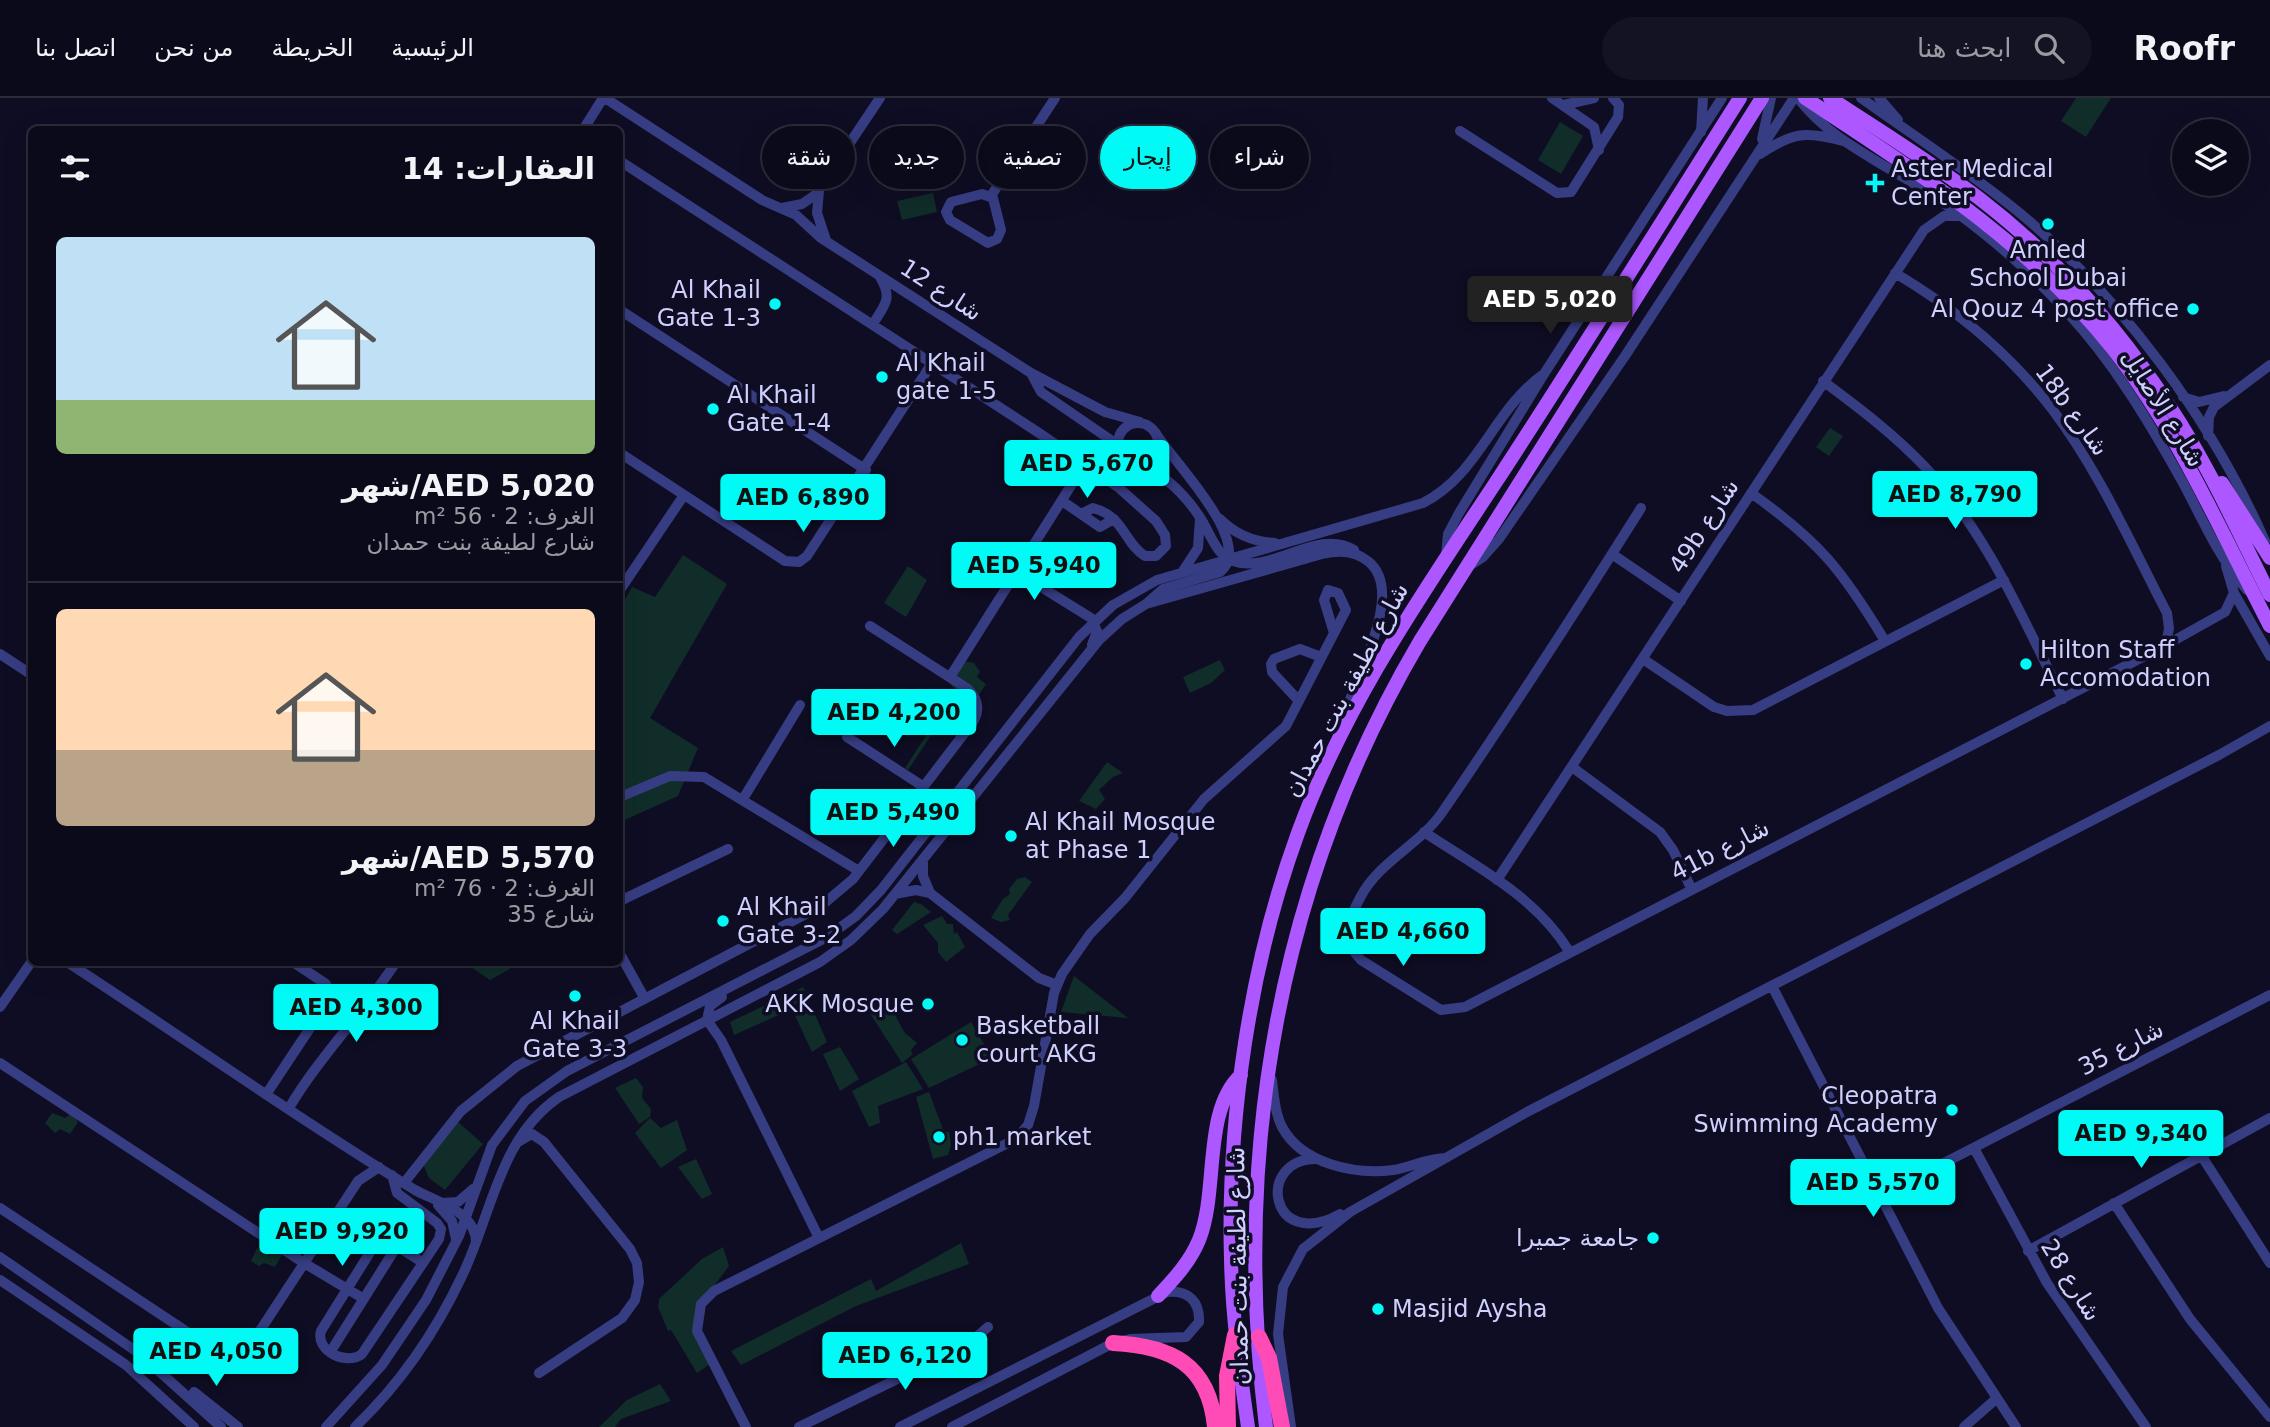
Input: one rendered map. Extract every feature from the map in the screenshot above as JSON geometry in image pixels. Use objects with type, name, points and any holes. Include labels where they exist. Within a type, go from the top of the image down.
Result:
[{"type":"highway","points":[[1228,1427],[1228,1362],[1235,1335]]},
{"type":"highway","points":[[1259,1337],[1269,1358],[1282,1427]]},
{"type":"highway","points":[[1113,1343],[1151,1346],[1179,1358],[1204,1384],[1215,1427]]},
{"type":"main road","name":"شارع لطيفة بنت حمدان","points":[[1248,1427],[1235,1335],[1231,1197],[1241,1075],[1260,973],[1286,866],[1313,796],[1338,742],[1385,653],[1740,98]]},
{"type":"main road","name":"شارع لطيفة بنت حمدان","points":[[1266,1427],[1259,1337],[1257,1166],[1268,1058],[1305,900],[1335,815],[1392,690],[1463,569],[1762,98]]},
{"type":"main road","points":[[1805,98],[1950,194],[2022,253],[2088,319],[2165,412],[2199,458],[2221,482],[2270,556]]},
{"type":"main road","points":[[1830,98],[1956,181],[2027,239],[2098,310],[2165,412],[2223,531],[2263,597]]},
{"type":"main road","points":[[2199,458],[2263,597]]},
{"type":"main road","name":"شارع الأصايل","points":[[2263,597],[2270,626]]},
{"type":"main road","points":[[1157,1296],[1185,1265],[1199,1239],[1210,1193],[1221,1106],[1229,1089],[1241,1075]]},
{"type":"street","points":[[586,126],[604,98]]},
{"type":"street","name":"شارع 12","points":[[604,98],[762,200],[796,215],[827,242],[1031,373],[1105,412],[1140,422]]},
{"type":"street","points":[[779,208],[802,204],[820,190],[880,98]]},
{"type":"street","points":[[991,196],[985,194],[951,202],[946,209],[948,217],[985,243],[994,241],[1001,230],[991,196],[1055,98]]},
{"type":"street","points":[[1552,98],[1594,127],[1598,150]]},
{"type":"street","points":[[1563,105],[1594,98]]},
{"type":"street","points":[[1460,131],[1561,194],[1570,192],[1616,121],[1620,109],[1613,98]]},
{"type":"street","points":[[1701,132],[1703,98]]},
{"type":"street","points":[[1446,555],[1448,534],[1459,513],[1544,374],[1722,98]]},
{"type":"street","points":[[1701,132],[1740,98]]},
{"type":"street","points":[[1755,158],[1768,121],[1771,98]]},
{"type":"street","points":[[1463,569],[1492,548],[1625,356],[1796,98]]},
{"type":"street","name":"شارع الأصايل","points":[[1796,98],[1812,115],[1848,142],[1961,216],[2048,292],[2134,396],[2225,560],[2263,597]]},
{"type":"street","name":"شارع الأصايل","points":[[1861,98],[1999,196],[2066,256],[2117,311],[2183,397],[2208,436],[2247,504],[2270,556]]},
{"type":"street","points":[[1879,98],[1903,128]]},
{"type":"street","points":[[1594,127],[1616,121]]},
{"type":"street","points":[[1755,158],[1785,138],[1798,134],[1820,135],[1848,142]]},
{"type":"street","points":[[623,163],[873,324],[1128,495],[1150,515],[1165,535],[1164,550],[1153,557],[1141,554],[1114,519],[1097,508],[1081,514],[1062,501]]},
{"type":"street","points":[[820,190],[817,213],[827,242]]},
{"type":"street","name":"49b شارع","points":[[1497,880],[1895,273],[1930,223],[1944,216],[1961,216]]},
{"type":"street","name":"18b شارع","points":[[1895,273],[1953,310],[2017,370],[2050,407],[2083,456],[2167,613],[2169,628],[2166,645]]},
{"type":"street","points":[[873,324],[888,296],[878,274]]},
{"type":"street","points":[[623,312],[866,470]]},
{"type":"street","points":[[623,455],[785,561],[799,562],[807,556],[866,470],[932,363]]},
{"type":"street","points":[[2208,436],[2211,412],[2230,394],[2270,365]]},
{"type":"street","name":"شارع 12","points":[[1031,373],[1041,392],[1118,445]]},
{"type":"street","points":[[326,1427],[363,1388],[394,1349],[435,1284],[456,1242],[499,1133],[515,1111],[535,1091],[567,1071],[837,931],[865,908],[1079,637],[1093,621],[1134,591],[1182,572],[1437,496],[1461,475],[1522,392],[1544,374]]},
{"type":"street","points":[[1823,381],[1889,432],[1926,468],[1976,533],[2004,580],[2063,699]]},
{"type":"street","points":[[2183,397],[2205,402],[2230,394]]},
{"type":"street","points":[[1288,541],[1253,540],[1230,528],[1213,510],[1155,432],[1140,422],[1126,426],[1118,438],[1118,445],[1127,460],[1168,481],[1199,516],[1228,559],[1253,564],[1332,544],[1347,546],[1370,562],[1380,578],[1383,605],[1344,713],[1338,742]]},
{"type":"street","points":[[1136,463],[1153,457],[1158,441],[1155,432]]},
{"type":"street","points":[[950,677],[1084,465]]},
{"type":"street","points":[[1751,494],[1805,534],[1832,560],[1885,641]]},
{"type":"street","points":[[623,586],[684,495]]},
{"type":"street","points":[[1569,951],[1544,917],[1497,880],[1424,832],[1439,817],[1642,508]]},
{"type":"street","points":[[355,1427],[400,1376],[456,1289],[513,1145],[527,1124],[543,1108],[839,949],[868,925],[1114,626],[1163,589],[1220,572],[1228,559],[1227,541],[1213,510]]},
{"type":"street","points":[[1182,572],[1198,548],[1199,516]]},
{"type":"street","points":[[1146,604],[1322,554],[1341,552],[1359,555]]},
{"type":"street","points":[[1612,554],[1681,601]]},
{"type":"street","points":[[2225,560],[2234,593],[2270,656]]},
{"type":"street","points":[[1017,572],[1093,621],[1096,636],[1081,663]]},
{"type":"street","points":[[1643,659],[1714,707],[1740,712],[1765,705],[2004,580]]},
{"type":"street","name":"41b شارع","points":[[1424,832],[1374,877],[1361,895],[1348,927],[1348,940],[1361,960],[1434,1007],[1449,1012],[1465,1007],[2166,645],[2219,616],[2230,607],[2234,593]]},
{"type":"street","points":[[1068,605],[1078,620],[1079,637]]},
{"type":"street","points":[[2167,613],[2182,625],[2194,628]]},
{"type":"street","points":[[404,1182],[456,1117],[497,1080],[538,1053],[821,906],[859,871],[976,717],[974,696],[950,677],[870,626]]},
{"type":"street","points":[[746,1427],[697,1331],[697,1312],[714,1291],[1016,1139],[1028,1125],[1034,1106],[1056,985],[1090,934],[1125,898],[1204,799],[1233,770],[1280,732],[1334,634]]},
{"type":"street","points":[[1299,701],[1272,672],[1270,664],[1274,659],[1300,649],[1321,657]]},
{"type":"street","points":[[0,654],[28,672]]},
{"type":"street","points":[[743,799],[800,705]]},
{"type":"street","points":[[1322,1160],[1301,1161],[1284,1172],[1277,1189],[1280,1208],[1293,1221],[1310,1225],[1357,1208],[1433,1168],[1446,1158],[2220,755],[2270,726]]},
{"type":"street","points":[[847,737],[924,787]]},
{"type":"street","points":[[1572,767],[1660,832],[1668,841],[1691,888]]},
{"type":"street","points":[[623,796],[662,778],[687,774],[713,780],[859,871]]},
{"type":"street","points":[[623,900],[728,849]]},
{"type":"street","points":[[923,857],[923,876],[930,893],[1039,978],[1056,985]]},
{"type":"street","points":[[895,894],[909,890],[930,893]]},
{"type":"street","points":[[623,959],[645,999]]},
{"type":"street","points":[[0,1007],[29,966]]},
{"type":"street","points":[[73,966],[379,1167],[466,1218],[474,1229],[476,1242]]},
{"type":"street","points":[[267,1094],[330,998],[326,984],[299,966]]},
{"type":"street","points":[[289,1108],[313,1072],[366,1007],[393,966]]},
{"type":"street","points":[[707,1020],[713,1003],[743,981]]},
{"type":"street","points":[[1772,986],[1938,1308],[2016,1427]]},
{"type":"street","name":"شارع 35","points":[[1880,1196],[2270,995]]},
{"type":"street","points":[[721,1040],[722,1013]]},
{"type":"street","points":[[707,1020],[721,1040],[819,1238]]},
{"type":"street","points":[[1268,1058],[1281,1125],[1298,1147],[1342,1167],[1376,1171],[1446,1158]]},
{"type":"street","points":[[0,1063],[304,1264],[363,1299]]},
{"type":"street","points":[[543,1108],[539,1128],[544,1142]]},
{"type":"street","points":[[2028,1251],[2270,1118]]},
{"type":"street","points":[[513,1145],[529,1135],[536,1135],[544,1142],[630,1249],[637,1263],[639,1282],[635,1300],[622,1318],[538,1373]]},
{"type":"street","name":"شارع 28","points":[[1974,1148],[2028,1251],[2087,1345],[2146,1427]]},
{"type":"street","points":[[2201,1155],[2270,1263]]},
{"type":"street","points":[[0,1208],[231,1359],[246,1352],[358,1181],[379,1167]]},
{"type":"street","points":[[392,1175],[397,1193],[435,1220],[441,1229],[439,1239],[362,1354],[349,1360],[323,1347],[319,1335],[377,1241],[383,1239],[422,1262]]},
{"type":"street","points":[[434,1201],[449,1204],[458,1202],[477,1184]]},
{"type":"street","points":[[434,1201],[452,1221],[456,1242]]},
{"type":"street","points":[[2114,1203],[2190,1320],[2270,1417]]},
{"type":"street","points":[[1291,1427],[1278,1334],[1283,1287],[1303,1249],[1357,1208]]},
{"type":"street","points":[[331,1351],[397,1246]]},
{"type":"street","points":[[0,1257],[45,1286],[172,1380],[205,1400],[238,1427]]},
{"type":"street","points":[[0,1280],[126,1365],[194,1427]]},
{"type":"street","points":[[32,1302],[44,1296],[45,1286]]},
{"type":"street","points":[[901,1427],[1157,1296],[1178,1291],[1188,1294],[1199,1312],[1194,1332],[1177,1340],[1147,1338],[1113,1343],[952,1427]]},
{"type":"street","points":[[799,1427],[967,1345],[988,1327]]},
{"type":"street","points":[[172,1380],[221,1427]]},
{"type":"street","points":[[1964,1427],[1996,1399]]},
{"type":"green space","points":[[2076,98],[2111,98],[2086,137],[2061,121]]},
{"type":"green space","points":[[1560,122],[1583,136],[1561,174],[1538,160]]},
{"type":"green space","points":[[933,193],[937,212],[902,220],[897,201]]},
{"type":"green space","points":[[1830,428],[1843,436],[1829,456],[1816,447]]},
{"type":"green space","points":[[683,555],[727,584],[650,718],[698,748],[678,796],[623,821],[623,604],[632,587],[655,597]]},
{"type":"green space","points":[[908,566],[927,580],[906,617],[884,603]]},
{"type":"green space","points":[[1220,660],[1225,670],[1211,683],[1190,693],[1183,677]]},
{"type":"green space","points":[[963,661],[974,663],[980,672],[977,677],[986,684],[961,724],[951,717],[959,693],[949,683]]},
{"type":"green space","points":[[948,702],[952,704],[908,770],[905,768]]},
{"type":"green space","points":[[1107,762],[1123,773],[1113,777],[1099,790],[1105,799],[1096,809],[1079,801]]},
{"type":"green space","points":[[1025,877],[1032,882],[1008,915],[1010,920],[1001,922],[991,918],[1003,899],[1010,894],[1009,889],[1017,879]]},
{"type":"green space","points":[[914,902],[931,912],[897,934],[892,930]]},
{"type":"green space","points":[[942,916],[947,924],[953,924],[954,934],[957,932],[965,947],[946,962],[938,952],[938,943],[923,925]]},
{"type":"green space","points":[[469,966],[515,966],[490,980]]},
{"type":"green space","points":[[1074,976],[1128,1018],[1061,1012]]},
{"type":"green space","points":[[803,987],[827,1042],[812,1052],[792,1009],[734,1035],[730,1022]]},
{"type":"green space","points":[[885,1007],[887,1011],[892,1009],[904,1032],[917,1043],[911,1050],[913,1054],[902,1063],[869,1012]]},
{"type":"green space","name":"Basketball court AKG","points":[[971,1022],[992,1058],[929,1088],[911,1059]]},
{"type":"green space","points":[[840,1047],[859,1079],[840,1091],[823,1054]]},
{"type":"green space","points":[[906,1062],[923,1089],[878,1106],[880,1123],[869,1127],[852,1091]]},
{"type":"green space","points":[[636,1078],[643,1087],[642,1098],[651,1109],[650,1117],[639,1124],[615,1088]]},
{"type":"green space","points":[[929,1092],[944,1132],[949,1132],[951,1145],[948,1155],[933,1159],[916,1097]]},
{"type":"green space","points":[[52,1113],[65,1118],[72,1113],[78,1122],[70,1134],[60,1129],[55,1133],[45,1123]]},
{"type":"green space","points":[[650,1118],[661,1128],[677,1120],[687,1150],[661,1168],[635,1133]]},
{"type":"green space","points":[[458,1122],[483,1144],[445,1190],[429,1178],[423,1164]]},
{"type":"green space","points":[[696,1159],[712,1194],[702,1199],[678,1167]]},
{"type":"green space","points":[[961,1243],[969,1264],[856,1306],[741,1365],[731,1351],[871,1279],[876,1291]]},
{"type":"green space","points":[[274,1247],[283,1253],[275,1267],[264,1263],[259,1266],[251,1261],[257,1248],[268,1252]]},
{"type":"green space","points":[[723,1247],[729,1266],[695,1316],[710,1364],[697,1373],[671,1330],[668,1331],[658,1307],[659,1299],[702,1259]]},
{"type":"green space","points":[[660,1384],[671,1401],[621,1419],[615,1427],[599,1427],[627,1400]]},
{"type":"place","name":"Aster Medical Center","points":[[1875,183]]},
{"type":"place","name":"Amled School Dubai","points":[[2048,224]]},
{"type":"place","name":"Al Khail Gate 1-3","points":[[775,304]]},
{"type":"place","name":"Al Qouz 4 post office","points":[[2193,309]]},
{"type":"place","name":"Al Khail gate 1-5","points":[[882,377]]},
{"type":"place","name":"Al Khail Gate 1-4","points":[[713,409]]},
{"type":"place","name":"Hilton Staff Accomodation","points":[[2026,664]]},
{"type":"place","name":"Al Khail Mosque at Phase 1","points":[[1011,836]]},
{"type":"place","name":"Al Khail Gate 3-2","points":[[723,921]]},
{"type":"place","name":"Al Khail Gate 3-3","points":[[575,996]]},
{"type":"place","name":"AKK Mosque","points":[[928,1004]]},
{"type":"place","name":"Basketball court AKG","points":[[962,1040]]},
{"type":"place","name":"Cleopatra Swimming Academy","points":[[1952,1110]]},
{"type":"place","name":"ph1 market","points":[[939,1137]]},
{"type":"place","name":"جامعة جميرا","points":[[1653,1238]]},
{"type":"place","name":"Masjid Aysha","points":[[1378,1309]]}]
